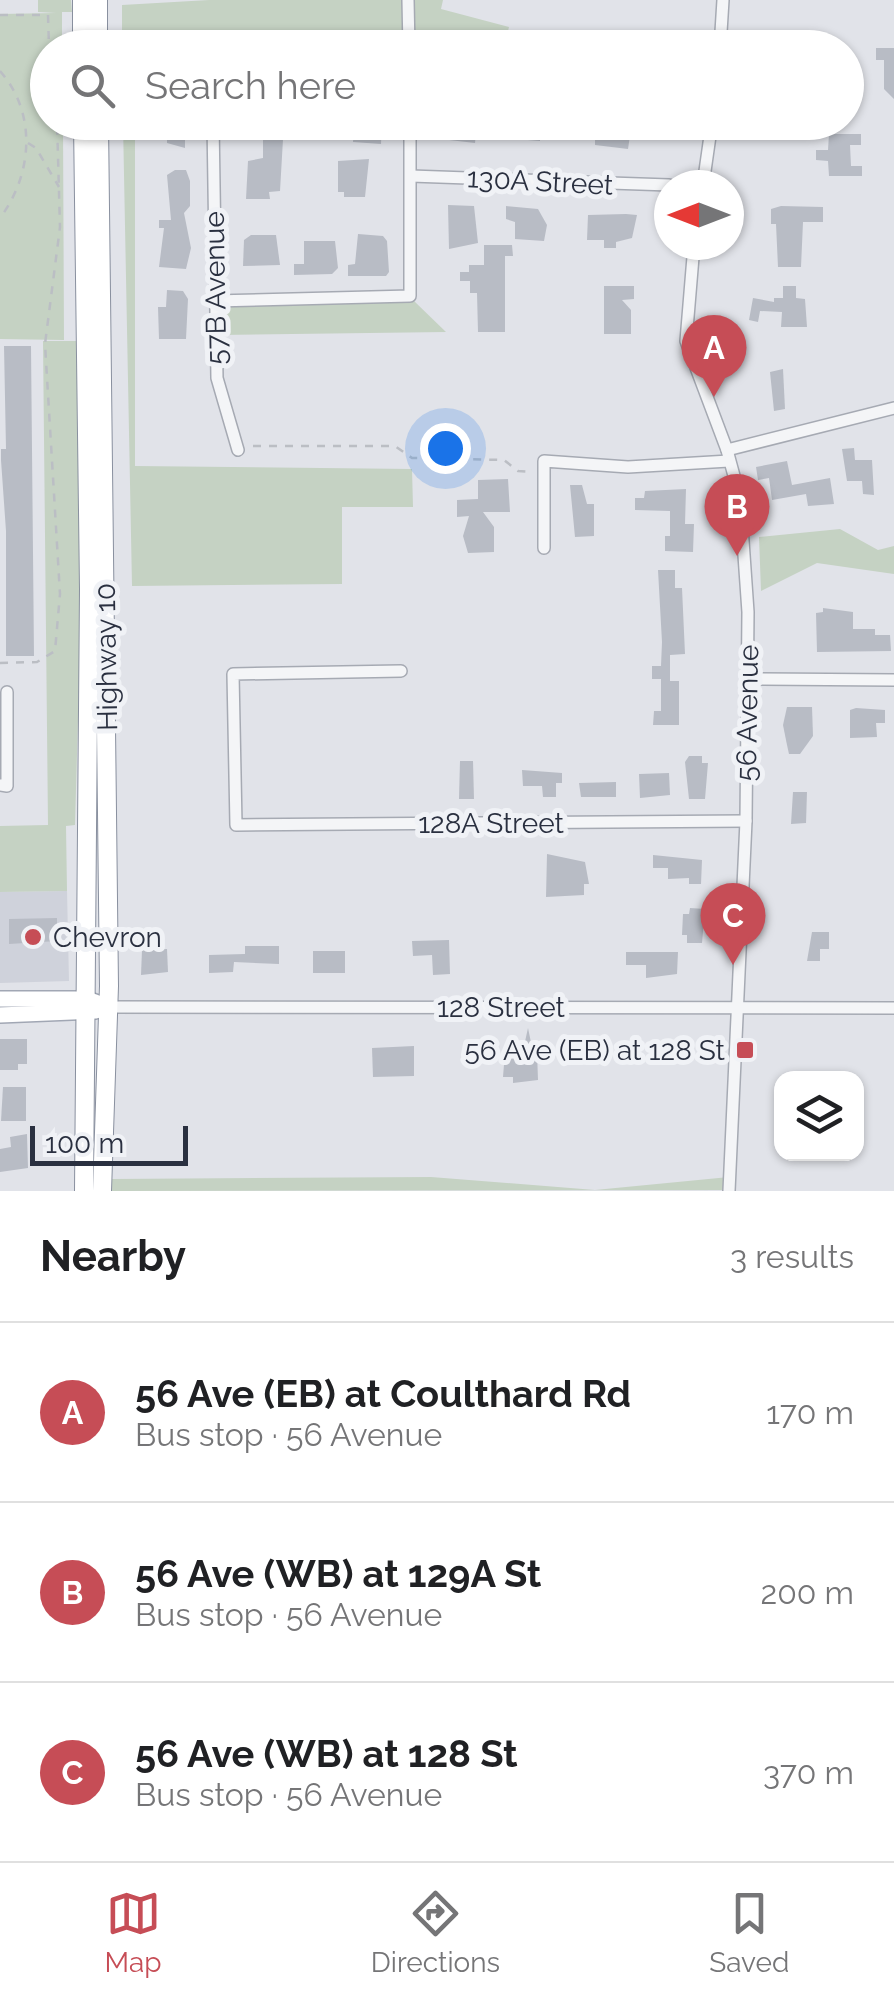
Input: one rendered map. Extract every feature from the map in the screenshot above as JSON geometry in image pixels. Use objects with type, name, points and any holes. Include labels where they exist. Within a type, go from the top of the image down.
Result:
[{"type":"highway","points":[[82,0],[82,30]]},
{"type":"highway","points":[[98,0],[98,30]]},
{"type":"highway","name":"Highway 10","points":[[83,140],[88,1006],[84,1191]]},
{"type":"highway","name":"Highway 10","points":[[99,140],[108,1007],[102,1191]]},
{"type":"main road","name":"128 Street","points":[[0,999],[108,1007]]},
{"type":"main road","name":"128 Street","points":[[0,1015],[88,1006]]},
{"type":"street","points":[[408,0],[409,30]]},
{"type":"street","points":[[721,30],[723,0]]},
{"type":"street","name":"57B Avenue","points":[[214,140],[216,378],[238,450]]},
{"type":"street","points":[[214,301],[407,298],[413,289],[410,140]]},
{"type":"street","points":[[705,170],[709,140]]},
{"type":"street","name":"130A Street","points":[[411,176],[654,185]]},
{"type":"street","name":"56 Avenue","points":[[693,260],[686,341],[740,498],[748,612],[746,821],[730,1191]]},
{"type":"street","points":[[544,548],[540,467],[628,467],[728,455],[894,408]]},
{"type":"street","name":"128A Street","points":[[402,671],[234,674],[236,825],[746,821]]},
{"type":"street","points":[[748,679],[894,680]]},
{"type":"street","points":[[0,786],[7,786],[7,692]]},
{"type":"street","name":"128 Street","points":[[108,1007],[894,1008]]},
{"type":"path","points":[[0,15],[48,15],[48,30]]},
{"type":"path","points":[[0,71],[20,101],[28,143],[15,193],[0,218]]},
{"type":"path","points":[[0,663],[38,662],[55,651],[60,594],[46,344],[58,251],[58,140]]},
{"type":"path","points":[[28,143],[36,148],[60,188]]},
{"type":"path","points":[[253,446],[395,446],[412,458],[504,460],[518,471],[540,467]]},
{"type":"shaded area","points":[[67,891],[69,981],[0,983],[0,892]]},
{"type":"green space","points":[[38,0],[71,0],[72,12],[62,12],[62,30],[30,30],[30,140],[63,140],[64,340],[0,339],[0,14],[56,13],[38,12]]},
{"type":"green space","points":[[209,0],[443,0],[441,9],[509,27],[122,30],[122,5]]},
{"type":"green space","points":[[123,140],[135,140],[135,466],[412,469],[413,507],[342,507],[342,584],[132,586]]},
{"type":"green space","points":[[414,301],[446,332],[219,335],[219,304]]},
{"type":"green space","points":[[43,341],[78,341],[80,649],[75,825],[66,826],[67,891],[0,892],[0,826],[48,825]]},
{"type":"green space","points":[[840,529],[878,550],[894,546],[894,574],[817,563],[761,591],[759,537]]},
{"type":"green space","points":[[431,1177],[595,1190],[729,1177],[730,1190],[112,1191],[112,1179]]},
{"type":"building","points":[[876,48],[894,48],[894,99],[884,89],[884,60],[876,60]]},
{"type":"building","points":[[185,140],[185,148],[167,143]]},
{"type":"building","points":[[263,140],[283,140],[280,191],[269,192],[270,199],[246,199],[248,161],[263,158]]},
{"type":"building","points":[[353,140],[381,140],[381,144]]},
{"type":"building","points":[[595,140],[629,140],[628,149],[595,145]]},
{"type":"building","points":[[829,140],[861,140],[861,145],[850,145],[851,166],[862,166],[862,176],[829,176],[828,161],[816,160],[816,150],[828,150]]},
{"type":"building","points":[[369,159],[365,197],[344,197],[344,192],[338,192],[338,161]]},
{"type":"building","points":[[186,170],[190,181],[190,206],[184,213],[191,248],[186,269],[159,267],[164,228],[159,228],[159,220],[171,220],[167,175]]},
{"type":"building","points":[[448,205],[474,206],[478,243],[449,249]]},
{"type":"building","points":[[506,206],[538,209],[547,225],[544,241],[515,239],[515,222],[506,219]]},
{"type":"building","points":[[823,207],[823,222],[803,222],[801,267],[778,267],[776,224],[771,224],[771,209]]},
{"type":"building","points":[[588,215],[637,215],[632,238],[616,242],[616,248],[604,248],[604,240],[587,240]]},
{"type":"building","points":[[358,234],[383,236],[387,241],[386,276],[348,276],[348,265],[355,264]]},
{"type":"building","points":[[251,235],[276,235],[280,265],[243,266],[244,240]]},
{"type":"building","points":[[304,241],[335,241],[338,268],[332,274],[294,275],[294,264],[304,264]]},
{"type":"building","points":[[484,245],[512,245],[513,256],[505,256],[505,332],[478,332],[477,293],[470,293],[470,281],[460,281],[460,272],[469,272],[469,265],[484,265]]},
{"type":"building","points":[[604,286],[634,286],[634,299],[622,300],[631,310],[631,334],[604,334]]},
{"type":"building","points":[[783,286],[796,286],[796,298],[805,299],[807,327],[781,327],[782,312],[760,311],[758,322],[749,320],[753,298],[774,302],[774,298],[783,298]]},
{"type":"building","points":[[167,290],[183,291],[188,299],[186,339],[159,339],[158,307],[166,307]]},
{"type":"building","points":[[4,346],[31,346],[34,656],[6,656],[6,531],[1,460],[1,449],[6,449]]},
{"type":"building","points":[[783,369],[785,409],[774,411],[770,372]]},
{"type":"building","points":[[854,448],[855,460],[872,460],[874,495],[863,494],[862,481],[847,481],[842,449]]},
{"type":"building","points":[[787,461],[792,485],[830,478],[834,504],[808,506],[806,494],[772,500],[769,478],[758,480],[756,467]]},
{"type":"building","points":[[508,479],[510,512],[483,512],[494,527],[494,552],[468,553],[463,536],[469,516],[457,517],[457,500],[478,499],[478,480]]},
{"type":"building","points":[[570,485],[582,485],[587,504],[594,504],[594,536],[575,537]]},
{"type":"building","points":[[686,489],[685,524],[694,524],[693,552],[665,551],[665,536],[670,536],[670,511],[635,510],[635,498],[644,498],[645,491]]},
{"type":"building","points":[[658,570],[675,570],[675,588],[682,588],[685,654],[670,655],[670,681],[679,681],[679,725],[653,725],[654,711],[661,711],[661,679],[652,679],[652,666],[661,666]]},
{"type":"building","points":[[823,608],[853,612],[853,629],[875,629],[875,635],[890,635],[891,651],[817,652],[816,613],[823,612]]},
{"type":"building","points":[[787,707],[812,707],[813,736],[800,754],[789,754],[783,725]]},
{"type":"building","points":[[850,710],[885,710],[885,723],[876,723],[877,737],[850,738]]},
{"type":"building","points":[[689,756],[702,756],[702,763],[708,763],[705,799],[689,799],[685,762]]},
{"type":"building","points":[[460,761],[473,761],[474,799],[459,799]]},
{"type":"building","points":[[522,770],[562,773],[562,783],[556,783],[556,797],[543,797],[542,786],[523,786]]},
{"type":"building","points":[[669,773],[670,795],[640,798],[639,774]]},
{"type":"building","points":[[616,782],[616,797],[581,797],[579,783]]},
{"type":"building","points":[[793,792],[807,792],[806,823],[791,824]]},
{"type":"building","points":[[547,854],[585,862],[589,884],[584,884],[584,895],[546,897]]},
{"type":"building","points":[[653,855],[702,860],[701,884],[689,884],[689,878],[668,879],[668,868],[653,868]]},
{"type":"building","points":[[690,908],[705,909],[702,943],[687,943],[687,935],[682,935],[683,914],[689,914]]},
{"type":"building","points":[[57,918],[57,941],[9,944],[9,919]]},
{"type":"building","points":[[812,932],[829,932],[829,949],[820,949],[820,961],[807,961]]},
{"type":"building","points":[[449,940],[450,974],[433,975],[432,955],[413,956],[412,941]]},
{"type":"building","points":[[245,946],[279,946],[279,964],[234,962],[233,972],[209,973],[209,955],[245,954]]},
{"type":"building","points":[[167,949],[168,972],[141,975],[142,950]]},
{"type":"building","points":[[313,951],[345,951],[345,973],[313,973]]},
{"type":"building","points":[[626,952],[678,952],[677,974],[646,978],[646,965],[626,965]]},
{"type":"building","points":[[528,1028],[533,1052],[537,1052],[538,1080],[513,1083],[513,1077],[503,1077],[505,1052],[522,1055]]},
{"type":"building","points":[[0,1039],[27,1039],[27,1064],[18,1064],[18,1070],[0,1070]]},
{"type":"building","points":[[414,1046],[414,1076],[373,1077],[372,1048]]},
{"type":"building","points":[[3,1087],[26,1087],[26,1121],[1,1121]]},
{"type":"building","points":[[27,1134],[28,1168],[0,1172],[0,1149],[11,1147],[10,1137]]},
{"type":"place","name":"56 Ave (EB) at Coulthard Rd","points":[[714,397]]},
{"type":"place","name":"56 Ave (WB) at 129A St","points":[[737,556]]},
{"type":"place","name":"Chevron","points":[[33,937]]},
{"type":"place","name":"56 Ave (WB) at 128 St","points":[[733,965]]},
{"type":"place","name":"56 Ave (EB) at 128 St","points":[[745,1050]]}]
